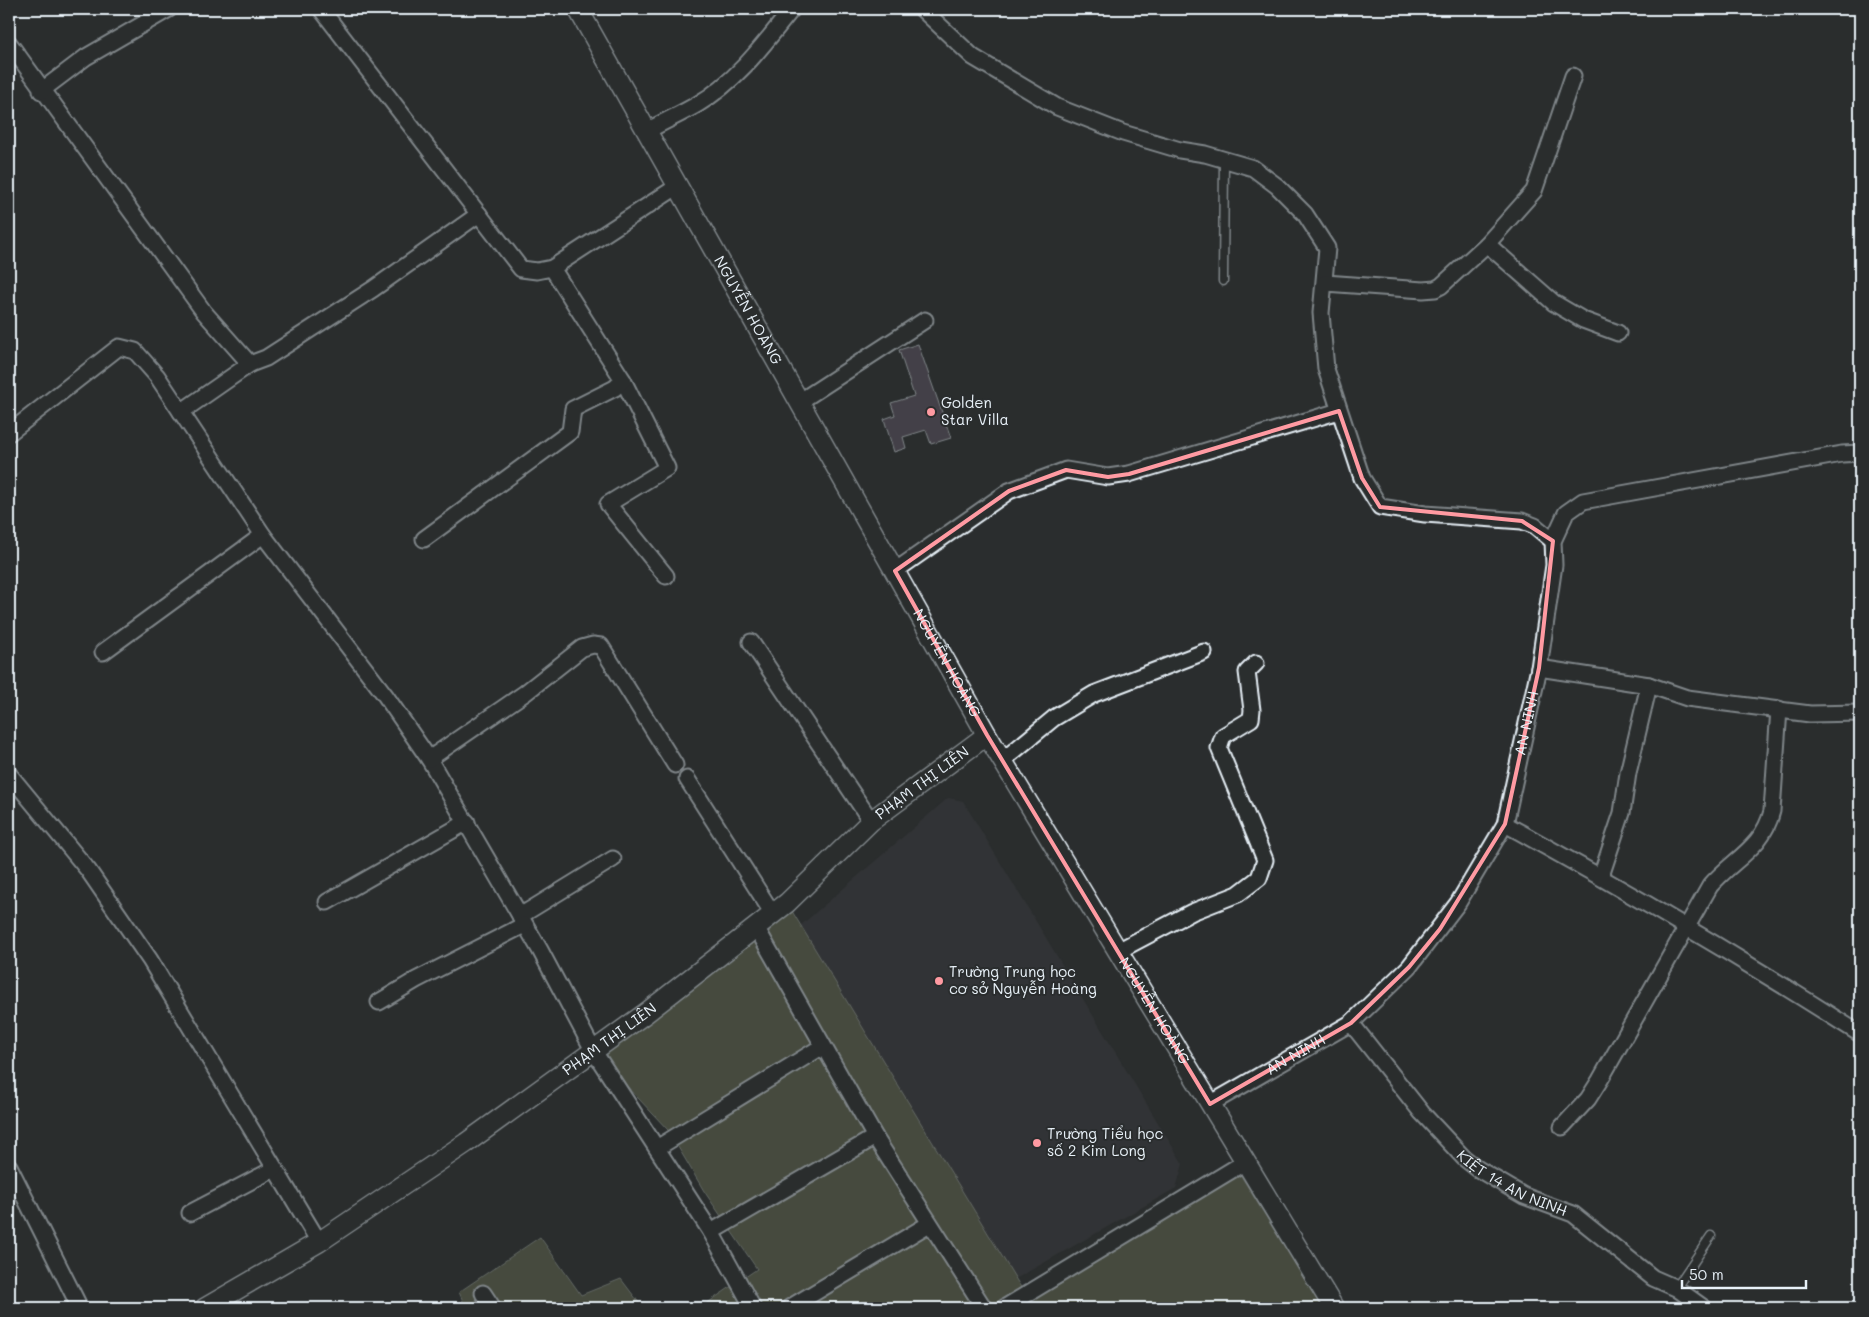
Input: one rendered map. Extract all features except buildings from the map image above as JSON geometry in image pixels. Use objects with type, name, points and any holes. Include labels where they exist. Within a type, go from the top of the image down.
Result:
[{"type":"street","points":[[41,91],[86,57],[169,9]]},
{"type":"street","points":[[321,9],[521,269],[537,271],[552,268],[678,186]]},
{"type":"street","name":"NGUYỄN HOÀNG","points":[[578,9],[1002,761],[1334,1308]]},
{"type":"street","points":[[647,131],[698,104],[731,80],[762,48],[792,9]]},
{"type":"street","points":[[922,9],[973,56],[1057,107],[1123,133],[1180,150],[1253,168],[1277,186],[1305,214],[1327,248],[1321,313],[1326,369],[1362,478],[1380,507],[1425,514],[1522,521],[1535,526],[1553,541]]},
{"type":"street","points":[[9,43],[41,91],[204,312],[250,364]]},
{"type":"street","points":[[1325,283],[1435,289],[1441,286],[1488,244],[1534,191],[1573,76]]},
{"type":"street","points":[[181,412],[250,364],[266,358],[373,289],[479,214]]},
{"type":"street","points":[[1488,244],[1554,303],[1583,320],[1618,333]]},
{"type":"street","points":[[552,268],[623,380],[667,468],[608,504],[666,576]]},
{"type":"street","points":[[800,402],[926,320]]},
{"type":"street","points":[[9,433],[119,347],[135,351],[157,376],[263,535],[385,695],[429,759],[467,822],[593,1050],[711,1232],[753,1308]]},
{"type":"street","points":[[424,539],[570,432],[573,409],[615,388],[623,380]]},
{"type":"street","points":[[895,572],[1009,491],[1066,470],[1108,477],[1129,474],[1339,411]]},
{"type":"street","name":"AN NINH","points":[[1210,1104],[1351,1023],[1409,967],[1440,929],[1458,903],[1505,824],[1539,668],[1554,565],[1553,541],[1566,513],[1583,502],[1842,454],[1860,453]]},
{"type":"street","points":[[103,652],[263,535]]},
{"type":"street","points":[[751,642],[871,821]]},
{"type":"street","points":[[429,759],[525,692],[582,648],[593,644],[601,646],[675,765]]},
{"type":"street","points":[[1002,761],[1054,718],[1094,694],[1204,652]]},
{"type":"street","points":[[1118,951],[1192,912],[1238,894],[1259,878],[1265,860],[1219,748],[1222,736],[1251,719],[1252,710],[1247,672],[1256,663]]},
{"type":"street","points":[[1539,668],[1648,685],[1687,698],[1810,714],[1860,713]]},
{"type":"street","points":[[1601,876],[1619,822],[1628,772],[1648,685]]},
{"type":"street","points":[[1562,1127],[1588,1099],[1600,1080],[1710,886],[1720,874],[1759,841],[1768,827],[1772,811],[1779,709]]},
{"type":"street","name":"PHẠM THỊ LIÊN","points":[[205,1308],[319,1242],[466,1143],[646,1013],[787,903],[871,821],[987,735]]},
{"type":"street","points":[[9,774],[88,870],[150,960],[319,1242]]},
{"type":"street","points":[[687,779],[773,914]]},
{"type":"street","points":[[328,902],[467,822]]},
{"type":"street","points":[[1505,824],[1601,876],[1780,983],[1860,1034]]},
{"type":"street","points":[[379,1002],[522,920],[612,859]]},
{"type":"street","points":[[756,927],[875,1137],[984,1308]]},
{"type":"street","name":"KIỆT 14 AN NINH","points":[[1351,1023],[1422,1113],[1464,1158],[1478,1169],[1524,1196],[1573,1214],[1653,1278],[1676,1288],[1704,1308]]},
{"type":"street","points":[[658,1148],[823,1046]]},
{"type":"street","points":[[711,1232],[875,1137]]},
{"type":"street","points":[[1004,1308],[1245,1162]]},
{"type":"street","points":[[9,1166],[80,1308]]},
{"type":"street","points":[[190,1213],[274,1169]]},
{"type":"street","points":[[789,1308],[929,1224]]},
{"type":"street","points":[[484,1293],[493,1308]]},
{"type":"lane","points":[[1223,280],[1224,160]]},
{"type":"lane","points":[[1676,1288],[1711,1236]]},
{"type":"highlighted area","points":[[1339,411],[1362,478],[1380,507],[1522,521],[1553,541],[1539,668],[1505,824],[1440,929],[1409,967],[1351,1023],[1210,1104],[987,735],[895,571],[1009,491],[1066,470],[1108,477],[1129,474]]},
{"type":"shaded area","points":[[948,798],[963,801],[1183,1164],[1176,1188],[994,1291],[792,933]]},
{"type":"green space","points":[[787,903],[1028,1299],[1238,1171],[1322,1308],[700,1308],[757,1269],[704,1191],[668,1130],[593,1050]]},
{"type":"green space","points":[[540,1237],[581,1295],[621,1279],[643,1308],[466,1308],[459,1292]]},
{"type":"place","name":"Golden Star Villa","points":[[931,412]]},
{"type":"place","name":"Trường Trung học cơ sở Nguyễn Hoàng","points":[[939,981]]},
{"type":"place","name":"Trường Tiểu học số 2 Kim Long","points":[[1037,1143]]}]
